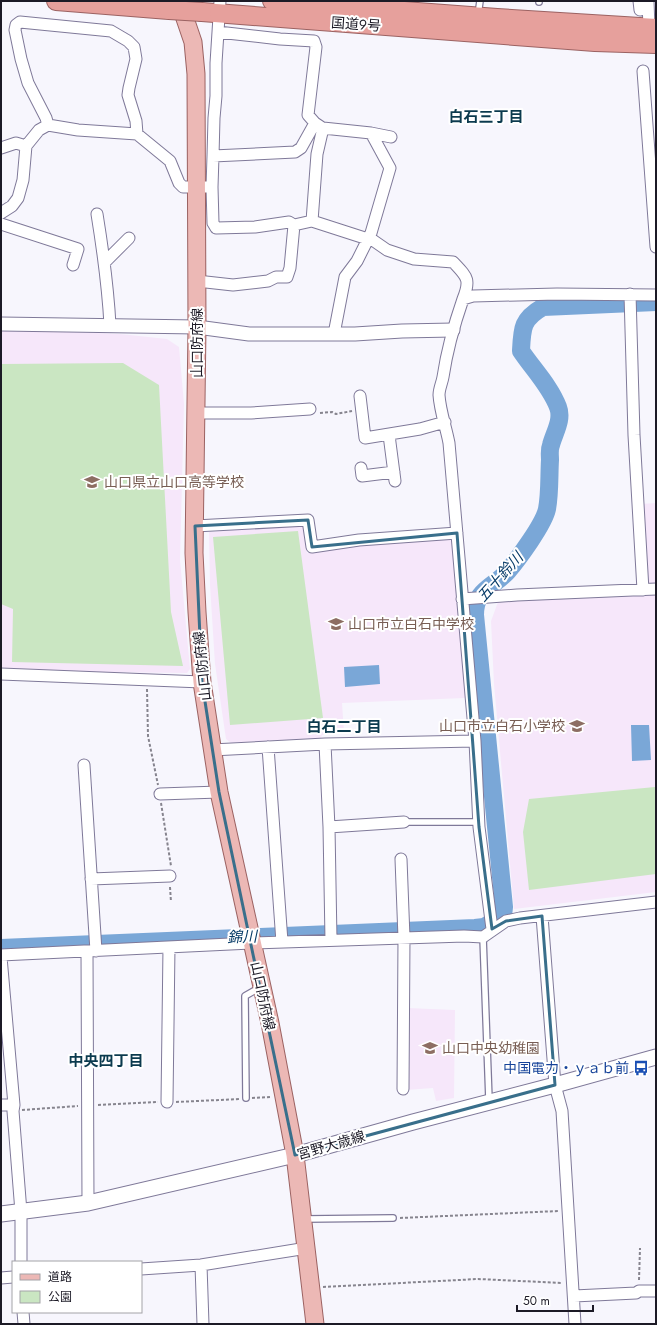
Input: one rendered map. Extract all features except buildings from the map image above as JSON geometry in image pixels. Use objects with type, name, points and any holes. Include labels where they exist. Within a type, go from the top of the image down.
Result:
[{"type":"highway","name":"国道9号","points":[[56,1],[174,5],[214,9],[478,20]]},
{"type":"highway","name":"国道9号","points":[[272,1],[478,20],[654,33]]},
{"type":"main road","name":"山口防府線","points":[[174,5],[193,42],[204,187],[197,281],[195,526],[197,612],[202,682],[219,792],[295,1155],[312,1288],[315,1324]]},
{"type":"main road","name":"宮野大歳線","points":[[1,1214],[88,1203],[295,1155],[413,1122],[556,1085],[656,1056]]},
{"type":"street","points":[[648,1],[654,33]]},
{"type":"street","points":[[214,9],[218,32],[213,156],[204,187],[213,223],[216,228],[255,227],[289,222],[294,225],[312,221],[369,239],[387,250],[414,259],[453,262],[467,278],[468,288],[453,330],[439,394],[442,416],[445,422],[449,443],[457,533],[466,599],[479,822],[492,929]]},
{"type":"street","points":[[48,125],[46,118],[28,83],[21,59],[15,30],[16,25],[20,22],[111,31],[128,41],[134,47],[136,59],[128,88],[128,95],[136,121],[137,134]]},
{"type":"street","points":[[218,32],[314,41],[316,47],[308,116],[319,126],[391,137]]},
{"type":"street","points":[[643,72],[656,247]]},
{"type":"street","points":[[1,213],[12,206],[18,198],[23,180],[26,146],[39,130],[48,125],[78,130],[137,134],[170,161],[179,183],[183,187],[204,187]]},
{"type":"street","points":[[213,156],[295,152],[301,148],[319,126]]},
{"type":"street","points":[[312,221],[319,126]]},
{"type":"street","points":[[334,334],[345,276],[357,261],[369,239],[390,168],[371,133]]},
{"type":"street","points":[[1,148],[16,143],[26,146]]},
{"type":"street","points":[[97,214],[104,263],[110,325]]},
{"type":"street","points":[[1,224],[78,249],[73,265]]},
{"type":"street","points":[[197,281],[233,285],[268,281],[276,277],[287,277],[290,268],[294,225]]},
{"type":"street","points":[[104,263],[129,238]]},
{"type":"street","points":[[463,299],[473,296],[631,301],[656,295]]},
{"type":"street","points":[[631,301],[634,435],[643,590]]},
{"type":"street","points":[[1,324],[197,327],[249,334],[334,334],[453,330]]},
{"type":"street","points":[[360,396],[365,438],[420,429],[445,422]]},
{"type":"street","points":[[196,412],[251,413],[310,409]]},
{"type":"street","points":[[361,468],[362,476],[395,476],[389,435]]},
{"type":"street","points":[[195,526],[308,520],[312,547],[359,540],[457,533]]},
{"type":"street","points":[[466,599],[491,596],[656,589]]},
{"type":"street","points":[[1,674],[202,682]]},
{"type":"street","points":[[212,750],[325,744],[475,741]]},
{"type":"street","points":[[325,744],[329,827],[331,940]]},
{"type":"street","points":[[268,747],[282,942]]},
{"type":"street","points":[[84,765],[91,879],[88,1203]]},
{"type":"street","points":[[160,794],[219,792]]},
{"type":"street","points":[[329,827],[404,822]]},
{"type":"street","points":[[401,859],[404,938],[404,1089]]},
{"type":"street","points":[[91,879],[170,876]]},
{"type":"street","points":[[21,1261],[21,1212],[1,956],[169,947],[250,938],[282,942],[464,936],[483,937],[492,929],[506,921],[520,918],[656,902]]},
{"type":"street","points":[[542,916],[556,1085],[562,1111],[575,1324]]},
{"type":"street","points":[[168,1102],[169,947]]},
{"type":"street","points":[[1,1105],[14,1108]]},
{"type":"street","points":[[142,1269],[201,1264],[307,1248]]},
{"type":"street","points":[[201,1264],[203,1324]]},
{"type":"street","points":[[1,1278],[12,1277]]},
{"type":"street","points":[[574,1296],[656,1291]]},
{"type":"street","points":[[23,1313],[24,1324]]},
{"type":"lane","points":[[404,822],[479,822]]},
{"type":"lane","points":[[483,937],[489,1102]]},
{"type":"lane","points":[[246,1098],[245,996],[261,987]]},
{"type":"lane","points":[[303,1219],[393,1218]]},
{"type":"path","points":[[310,409],[310,414],[332,412],[336,414],[361,410]]},
{"type":"path","points":[[14,1108],[284,1097]]},
{"type":"path","points":[[393,1218],[568,1211]]},
{"type":"path","points":[[639,1291],[640,1248]]},
{"type":"path","points":[[312,1288],[478,1280],[572,1283]]},
{"type":"highlighted area","points":[[308,520],[312,547],[457,533],[479,827],[492,929],[506,921],[542,916],[555,1085],[295,1155],[219,792],[202,682],[195,526]]},
{"type":"shaded area","name":"山口県立山口高等学校","points":[[1,329],[120,334],[167,339],[179,347],[184,404],[180,560],[190,669],[187,673],[1,671]]},
{"type":"shaded area","points":[[656,503],[656,584],[645,583],[641,504]]},
{"type":"shaded area","name":"山口市立白石中学校","points":[[304,524],[307,553],[355,546],[452,537],[465,698],[342,703],[344,733],[322,735],[321,738],[231,743],[226,739],[215,664],[210,585],[209,532]]},
{"type":"shaded area","name":"山口市立白石小学校","points":[[656,592],[656,892],[514,909],[494,684],[491,621],[498,602]]},
{"type":"shaded area","name":"山口中央幼稚園","points":[[407,1008],[455,1010],[454,1098],[436,1101],[433,1088],[406,1090]]},
{"type":"green space","name":"山口県立山口高等学校","points":[[123,363],[159,385],[171,612],[183,666],[12,662],[13,609],[1,604],[1,364]]},
{"type":"green space","points":[[298,531],[323,718],[230,725],[213,537]]},
{"type":"green space","points":[[655,787],[656,874],[529,890],[523,832],[529,799]]},
{"type":"water","points":[[379,665],[380,684],[345,687],[344,667]]},
{"type":"water","points":[[631,725],[649,725],[651,760],[632,761]]},
{"type":"waterway","name":"五十鈴川","points":[[1,948],[475,928],[484,927],[503,916],[504,907],[475,615],[476,606],[481,594],[508,571],[536,532],[547,509],[549,497],[550,449],[559,422],[559,412],[551,392],[521,351],[524,325],[536,311],[543,307],[656,302]]},
{"type":"place","name":"山口県立山口高等学校","points":[[92,482]]},
{"type":"place","name":"山口市立白石中学校","points":[[336,624]]},
{"type":"place","name":"山口市立白石小学校","points":[[577,726]]},
{"type":"place","name":"山口中央幼稚園","points":[[430,1048]]},
{"type":"place","name":"中国電力・ｙａｂ前","points":[[641,1068]]},
{"type":"district","name":"白石三丁目","points":[[486,117]]},
{"type":"district","name":"白石二丁目","points":[[344,727]]},
{"type":"district","name":"中央四丁目","points":[[106,1061]]},
{"type":"water label","name":"錦川","points":[[242,937]]}]
